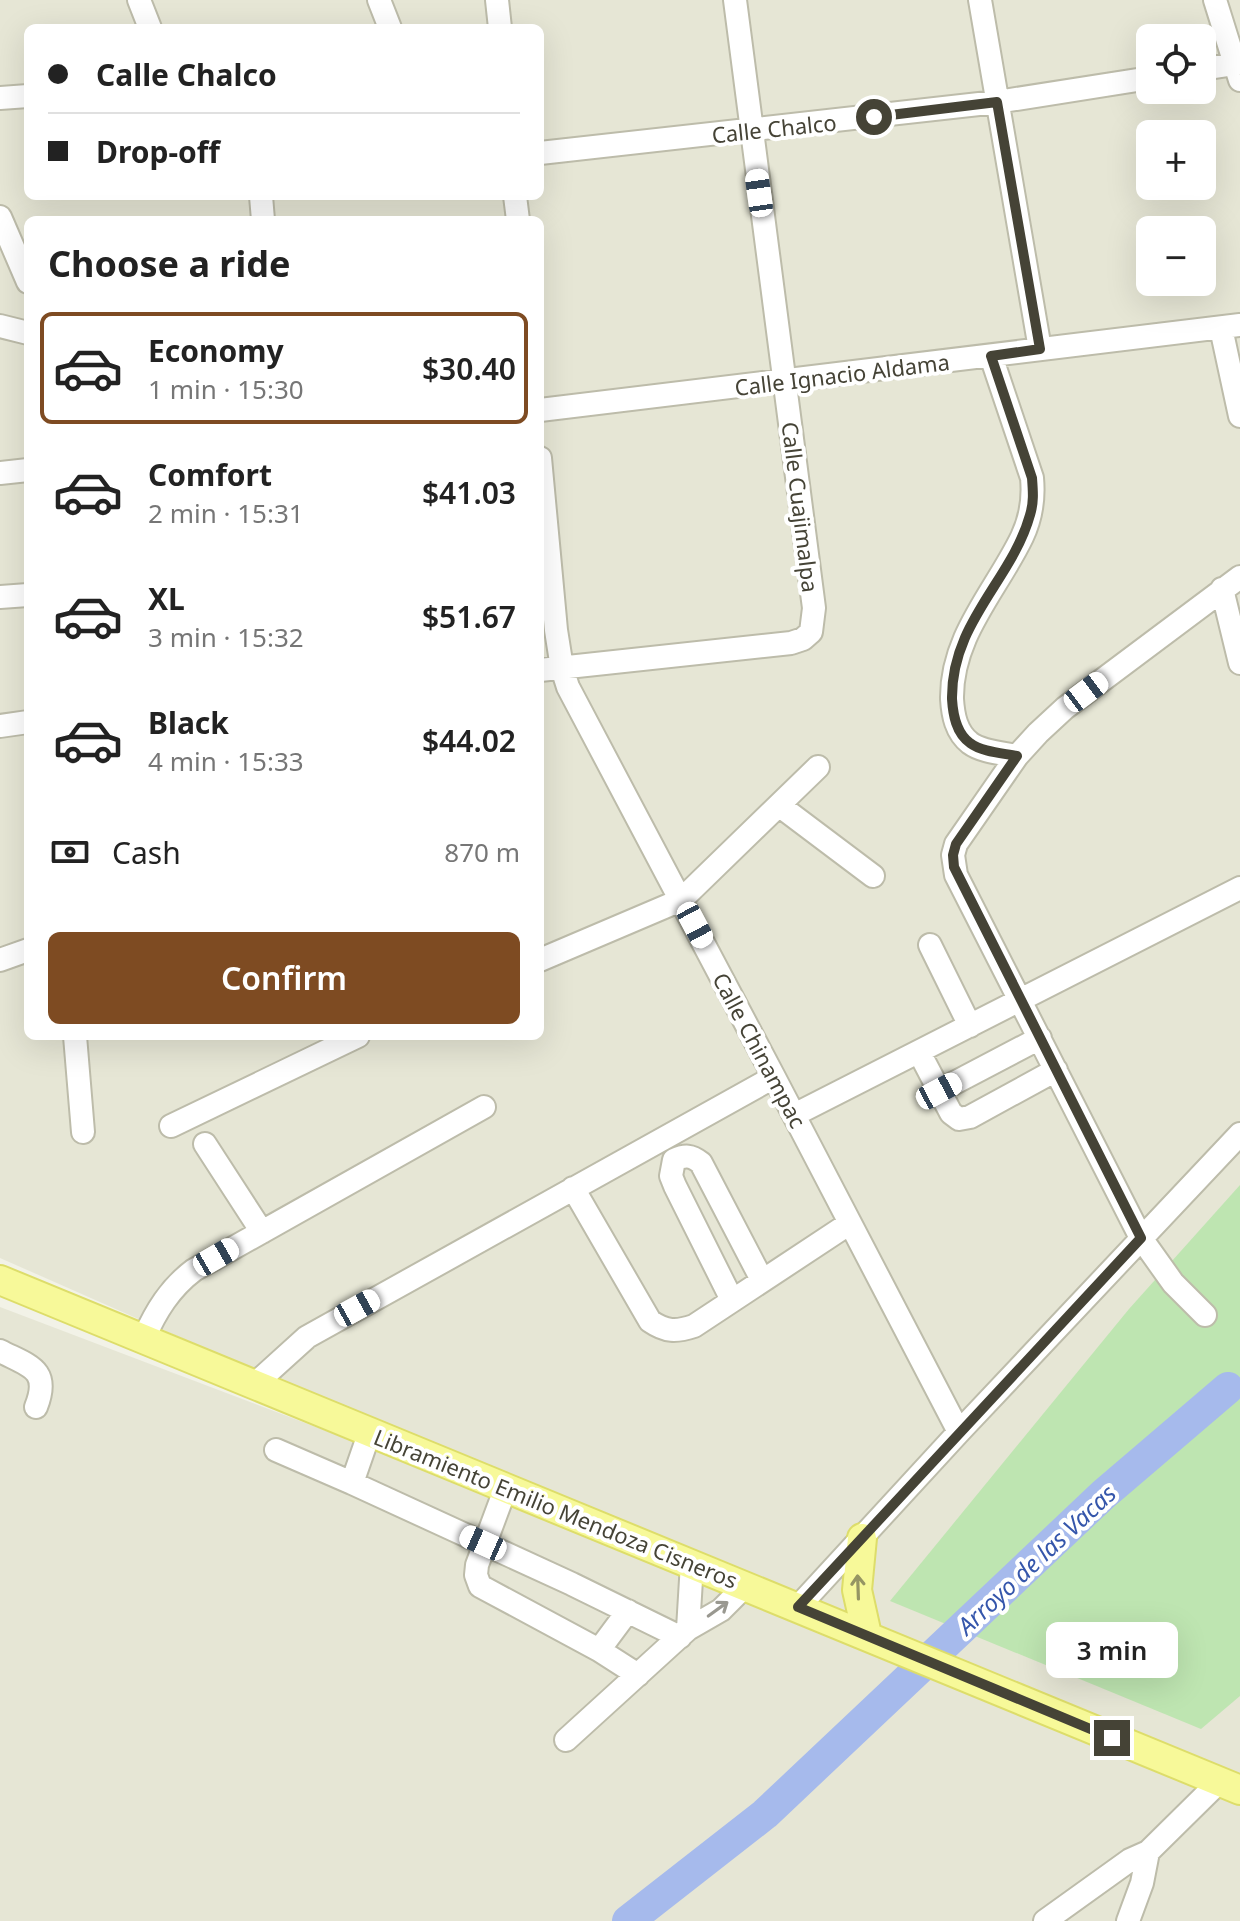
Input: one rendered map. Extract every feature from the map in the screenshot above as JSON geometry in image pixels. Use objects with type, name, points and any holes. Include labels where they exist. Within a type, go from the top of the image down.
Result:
[{"type":"main road","name":"Libramiento Emilio Mendoza Cisneros","points":[[0,1280],[1234,1786]]},
{"type":"main road","points":[[862,1538],[857,1590],[867,1635]]},
{"type":"street","points":[[139,0],[148,24]]},
{"type":"street","points":[[379,0],[388,24]]},
{"type":"street","points":[[497,0],[500,24]]},
{"type":"street","name":"Calle Cuajimalpa","points":[[551,669],[791,643],[811,632],[814,608],[735,0]]},
{"type":"street","points":[[980,0],[1040,349]]},
{"type":"street","points":[[1215,0],[1238,69],[1216,69]]},
{"type":"street","name":"Calle Chalco","points":[[544,153],[997,102],[1136,80]]},
{"type":"street","points":[[0,98],[24,96]]},
{"type":"street","points":[[0,217],[24,273]]},
{"type":"street","points":[[0,326],[24,332]]},
{"type":"street","points":[[1231,326],[1240,416]]},
{"type":"street","name":"Calle Ignacio Aldama","points":[[544,410],[1231,326]]},
{"type":"street","points":[[991,356],[1032,478],[1034,495],[1022,537],[973,619],[959,655],[953,674],[953,714],[969,743],[1017,756]]},
{"type":"street","points":[[0,473],[24,476]]},
{"type":"street","name":"Calle Chinampac","points":[[544,535],[551,669],[568,687],[959,1432]]},
{"type":"street","points":[[1205,1315],[1173,1283],[1141,1238],[956,875],[953,855],[956,844],[1017,756],[1065,708],[1231,583]]},
{"type":"street","points":[[1231,583],[1240,663]]},
{"type":"street","points":[[0,597],[24,595]]},
{"type":"street","points":[[0,726],[24,723]]},
{"type":"street","points":[[544,958],[681,900],[818,767]]},
{"type":"street","points":[[780,806],[873,876]]},
{"type":"street","points":[[794,1115],[1240,888]]},
{"type":"street","points":[[930,945],[970,1026]]},
{"type":"street","points":[[0,960],[24,951]]},
{"type":"street","points":[[939,1091],[1040,1038]]},
{"type":"street","points":[[75,1040],[83,1132]]},
{"type":"street","points":[[171,1126],[342,1040]]},
{"type":"street","points":[[919,1052],[954,1118],[964,1119],[1056,1070]]},
{"type":"street","points":[[255,1384],[307,1337],[774,1077]]},
{"type":"street","points":[[144,1338],[153,1318],[179,1281],[194,1270],[484,1107]]},
{"type":"street","points":[[798,1607],[1240,1134]]},
{"type":"street","points":[[205,1144],[262,1232]]},
{"type":"street","points":[[732,1300],[675,1186],[671,1176],[674,1160],[684,1156],[693,1157],[701,1163],[762,1280]]},
{"type":"street","points":[[573,1188],[650,1321],[664,1330],[678,1331],[694,1326],[850,1223]]},
{"type":"street","points":[[0,1351],[35,1369],[40,1376],[41,1394],[36,1407]]},
{"type":"street","points":[[352,1483],[370,1431]]},
{"type":"street","points":[[276,1450],[628,1611],[684,1633]]},
{"type":"street","points":[[506,1487],[483,1543],[476,1575],[480,1586],[599,1650],[638,1675]]},
{"type":"street","points":[[684,1633],[692,1563]]},
{"type":"street","points":[[566,1740],[684,1633],[721,1610],[746,1585]]},
{"type":"street","points":[[599,1650],[628,1611]]},
{"type":"street","points":[[1045,1921],[1234,1786]]},
{"type":"street","points":[[1128,1921],[1142,1883],[1139,1856]]},
{"type":"shaded area","points":[[0,0],[1240,0],[1240,1921],[0,1921],[0,1307],[813,1616],[0,1258]]},
{"type":"green space","points":[[1240,1185],[1240,1696],[1201,1729],[890,1601],[1129,1309]]},
{"type":"waterway","name":"Arroyo de las Vacas","points":[[628,1921],[765,1814],[1104,1494],[1228,1388]]},
{"type":"route","points":[[874,117],[997,102],[1040,349],[991,356],[1032,478],[1034,495],[1022,537],[973,619],[953,674],[953,714],[969,743],[1017,756],[956,844],[954,867],[1141,1238],[798,1607],[1112,1738]]}]
